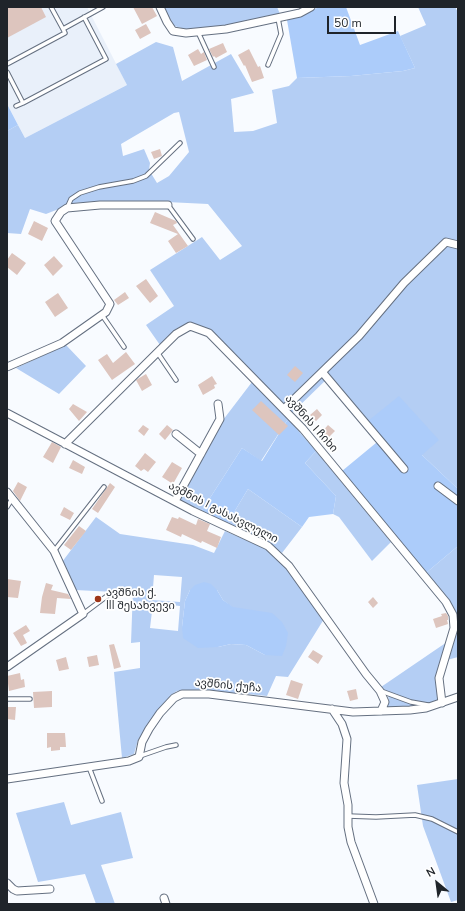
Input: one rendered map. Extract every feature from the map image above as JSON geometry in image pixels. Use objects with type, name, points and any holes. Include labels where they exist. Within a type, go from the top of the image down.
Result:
[{"type":"street","points":[[160,7],[173,31],[186,33],[226,29],[300,13],[311,7]]},
{"type":"street","points":[[7,367],[62,343],[106,312],[110,304],[55,221],[61,212],[67,208],[100,205],[168,205]]},
{"type":"street","points":[[284,409],[323,373],[359,336],[404,283],[446,242],[458,245]]},
{"type":"street","name":"ავშნის I ჩიხი","points":[[65,444],[176,334],[190,326],[209,333],[303,429],[446,602],[453,615],[454,628],[439,678],[442,703]]},
{"type":"street","points":[[323,373],[404,469]]},
{"type":"street","points":[[175,501],[220,419],[218,404]]},
{"type":"street","name":"ავშნის I გასასვლელი","points":[[7,413],[175,501],[268,546],[289,566],[366,674],[380,691]]},
{"type":"street","points":[[176,434],[201,454]]},
{"type":"street","points":[[438,486],[458,501]]},
{"type":"street","points":[[7,492],[54,551],[83,614],[7,668]]},
{"type":"street","points":[[380,691],[385,702],[380,711]]},
{"type":"street","name":"ავშნის ქუჩა","points":[[139,757],[142,742],[149,729],[160,713],[174,698],[182,694],[209,694],[353,712],[410,710],[432,706],[458,697]]},
{"type":"street","points":[[332,709],[342,724],[347,739],[344,783],[348,805],[351,842],[374,904]]},
{"type":"street","points":[[7,779],[129,761],[139,757]]},
{"type":"street","points":[[7,883],[17,892],[50,889]]},
{"type":"lane","points":[[7,64],[65,33],[51,7]]},
{"type":"lane","points":[[62,29],[103,7]]},
{"type":"lane","points":[[16,106],[106,59],[84,17]]},
{"type":"lane","points":[[268,65],[281,34],[278,18]]},
{"type":"lane","points":[[198,32],[214,67]]},
{"type":"lane","points":[[7,72],[23,103]]},
{"type":"lane","points":[[67,208],[71,199],[80,193],[99,187],[133,181],[146,176],[180,143]]},
{"type":"lane","points":[[168,205],[193,239]]},
{"type":"lane","points":[[102,315],[124,347]]},
{"type":"lane","points":[[157,352],[176,380]]},
{"type":"lane","points":[[54,551],[104,487]]},
{"type":"lane","points":[[7,507],[12,499]]},
{"type":"lane","points":[[83,614],[107,596]]},
{"type":"lane","points":[[380,691],[411,702],[432,706]]},
{"type":"lane","points":[[7,699],[30,699]]},
{"type":"lane","points":[[139,757],[176,745]]},
{"type":"lane","points":[[89,767],[102,801]]},
{"type":"lane","points":[[348,816],[415,816],[432,819],[458,832]]},
{"type":"shaded area","points":[[7,7],[87,7],[127,85],[25,138],[7,104]]},
{"type":"shaded area","points":[[164,7],[277,7],[280,14],[210,29],[185,29],[174,26]]},
{"type":"shaded area","points":[[319,7],[346,7],[360,45],[398,31],[415,68],[403,71],[351,76],[297,78],[287,20]]},
{"type":"shaded area","points":[[418,7],[455,7],[458,12],[458,489],[422,455],[368,421],[329,377],[292,413],[211,331],[190,322],[176,329],[160,345],[146,325],[174,306],[150,270],[202,237],[220,260],[242,246],[208,204],[146,201],[103,201],[74,203],[46,214],[30,209],[21,234],[7,233],[7,131],[18,125],[25,138],[127,85],[116,64],[156,42],[173,47],[182,81],[231,54],[254,93],[231,99],[234,132],[253,131],[277,123],[272,90],[289,86],[297,78],[351,76],[403,71],[415,68],[400,36],[426,25]],"holes":[[[179,112],[189,152],[169,176],[157,183],[149,170],[150,163],[144,149],[123,156],[121,144],[174,113]]]},
{"type":"shaded area","points":[[7,104],[18,125],[7,131]]},
{"type":"shaded area","points":[[66,345],[86,366],[59,394],[16,368]]},
{"type":"shaded area","points":[[252,382],[288,419],[261,461],[242,448],[201,512],[182,502],[180,499],[223,420]]},
{"type":"shaded area","points":[[399,396],[439,440],[422,455],[458,489],[458,546],[426,573],[342,471],[382,438],[368,421]]},
{"type":"shaded area","points":[[288,419],[316,451],[305,463],[336,496],[333,514],[309,517],[302,527],[248,489],[227,524],[201,512],[242,448],[262,461]]},
{"type":"shaded area","points":[[316,451],[391,542],[372,561],[339,517],[333,514],[336,496],[305,463]]},
{"type":"shaded area","points":[[248,489],[302,527],[282,553],[269,544],[227,524]]},
{"type":"shaded area","points":[[96,517],[120,534],[193,545],[214,553],[225,531],[264,548],[274,555],[286,567],[324,619],[288,677],[276,676],[267,696],[185,690],[177,691],[171,695],[138,740],[134,754],[122,758],[114,672],[140,668],[140,642],[131,643],[133,589],[115,599],[115,592],[75,590],[62,562]],"holes":[[[154,575],[182,577],[180,602],[152,600]],[[190,590],[217,590],[223,600],[233,608],[251,611],[265,655],[246,645],[231,644],[218,647],[182,627],[185,601]],[[153,603],[180,606],[178,631],[150,628]]]},
{"type":"shaded area","points":[[458,546],[458,657],[447,660],[457,626],[426,573]]},
{"type":"shaded area","points":[[204,582],[211,584],[223,600],[233,607],[272,613],[282,622],[288,633],[286,646],[282,656],[265,655],[246,645],[231,644],[218,647],[198,648],[183,638],[182,627],[185,601],[190,590],[195,585]]},
{"type":"shaded area","points":[[447,642],[439,697],[437,701],[433,704],[385,709],[389,702],[388,695],[381,687]]},
{"type":"shaded area","points":[[458,779],[458,900],[451,902],[423,826],[417,785]]},
{"type":"shaded area","points":[[64,802],[71,825],[121,812],[133,858],[101,865],[115,904],[96,904],[85,874],[38,882],[16,813]]},
{"type":"building","points":[[7,7],[41,7],[46,17],[7,38]]},
{"type":"building","points":[[133,7],[152,7],[157,16],[142,24]]},
{"type":"building","points":[[146,24],[151,33],[140,39],[135,30]]},
{"type":"building","points":[[223,43],[227,52],[216,58],[214,56],[213,57],[209,49]]},
{"type":"building","points":[[198,49],[201,54],[204,52],[207,60],[194,66],[188,55]]},
{"type":"building","points":[[249,49],[258,67],[260,66],[264,78],[252,82],[245,65],[244,66],[238,55]]},
{"type":"building","points":[[160,149],[162,156],[154,159],[151,152]]},
{"type":"building","points":[[155,212],[176,221],[177,223],[173,225],[188,246],[176,253],[168,241],[178,234],[150,223]]},
{"type":"building","points":[[34,221],[48,228],[42,241],[28,234]]},
{"type":"building","points":[[12,253],[26,263],[17,275],[7,267],[7,260]]},
{"type":"building","points":[[54,256],[63,266],[53,276],[44,265]]},
{"type":"building","points":[[146,279],[158,296],[150,303],[136,286]]},
{"type":"building","points":[[125,292],[129,298],[118,305],[114,300]]},
{"type":"building","points":[[58,293],[68,308],[55,317],[45,302]]},
{"type":"building","points":[[126,352],[135,364],[112,380],[98,360],[107,354],[113,363]]},
{"type":"building","points":[[295,366],[303,373],[295,382],[287,375]]},
{"type":"building","points":[[146,374],[152,385],[142,391],[136,380]]},
{"type":"building","points":[[212,376],[217,384],[214,385],[215,388],[203,395],[198,385]]},
{"type":"building","points":[[261,401],[288,426],[279,435],[252,410]]},
{"type":"building","points":[[73,404],[87,412],[79,421],[69,409]]},
{"type":"building","points":[[317,409],[322,415],[316,421],[310,415]]},
{"type":"building","points":[[143,425],[149,429],[144,436],[138,431]]},
{"type":"building","points":[[167,425],[173,430],[165,440],[159,434]]},
{"type":"building","points":[[328,425],[335,431],[327,439],[321,433]]},
{"type":"building","points":[[52,442],[61,447],[53,463],[43,457]]},
{"type":"building","points":[[145,453],[156,462],[148,472],[144,469],[141,471],[135,466]]},
{"type":"building","points":[[73,460],[85,467],[82,474],[69,468]]},
{"type":"building","points":[[172,462],[182,468],[173,484],[162,477]]},
{"type":"building","points":[[18,482],[27,487],[20,501],[13,491]]},
{"type":"building","points":[[110,483],[115,487],[98,513],[92,509]]},
{"type":"building","points":[[64,507],[74,513],[70,520],[60,515]]},
{"type":"building","points":[[172,517],[178,519],[179,517],[196,525],[198,519],[210,524],[207,531],[221,537],[217,548],[202,541],[201,543],[182,534],[181,537],[166,530]]},
{"type":"building","points":[[79,526],[86,531],[71,550],[64,545]]},
{"type":"building","points":[[7,579],[21,581],[18,598],[7,597]]},
{"type":"building","points":[[46,583],[53,585],[51,590],[68,594],[71,599],[57,598],[55,614],[40,613]]},
{"type":"building","points":[[373,597],[378,603],[373,608],[368,602]]},
{"type":"building","points":[[446,613],[448,616],[448,624],[436,628],[433,619]]},
{"type":"building","points":[[26,625],[30,631],[23,635],[27,643],[21,646],[13,633]]},
{"type":"building","points":[[114,644],[121,667],[114,669],[109,645]]},
{"type":"building","points":[[313,650],[323,656],[318,664],[308,657]]},
{"type":"building","points":[[97,655],[99,665],[89,667],[87,657]]},
{"type":"building","points":[[66,657],[69,669],[59,671],[56,660]]},
{"type":"building","points":[[20,673],[21,680],[24,679],[25,687],[9,691],[7,676]]},
{"type":"building","points":[[291,680],[303,684],[298,699],[286,695]]},
{"type":"building","points":[[356,689],[358,699],[350,701],[347,691]]},
{"type":"building","points":[[52,691],[52,707],[34,708],[33,692]]},
{"type":"building","points":[[7,707],[16,707],[15,720],[7,719]]},
{"type":"building","points":[[47,733],[65,733],[66,747],[60,747],[60,750],[51,751],[51,747],[47,748]]},
{"type":"place","name":"ავშნის ქ. III შესახვევი","points":[[98,599]]}]
